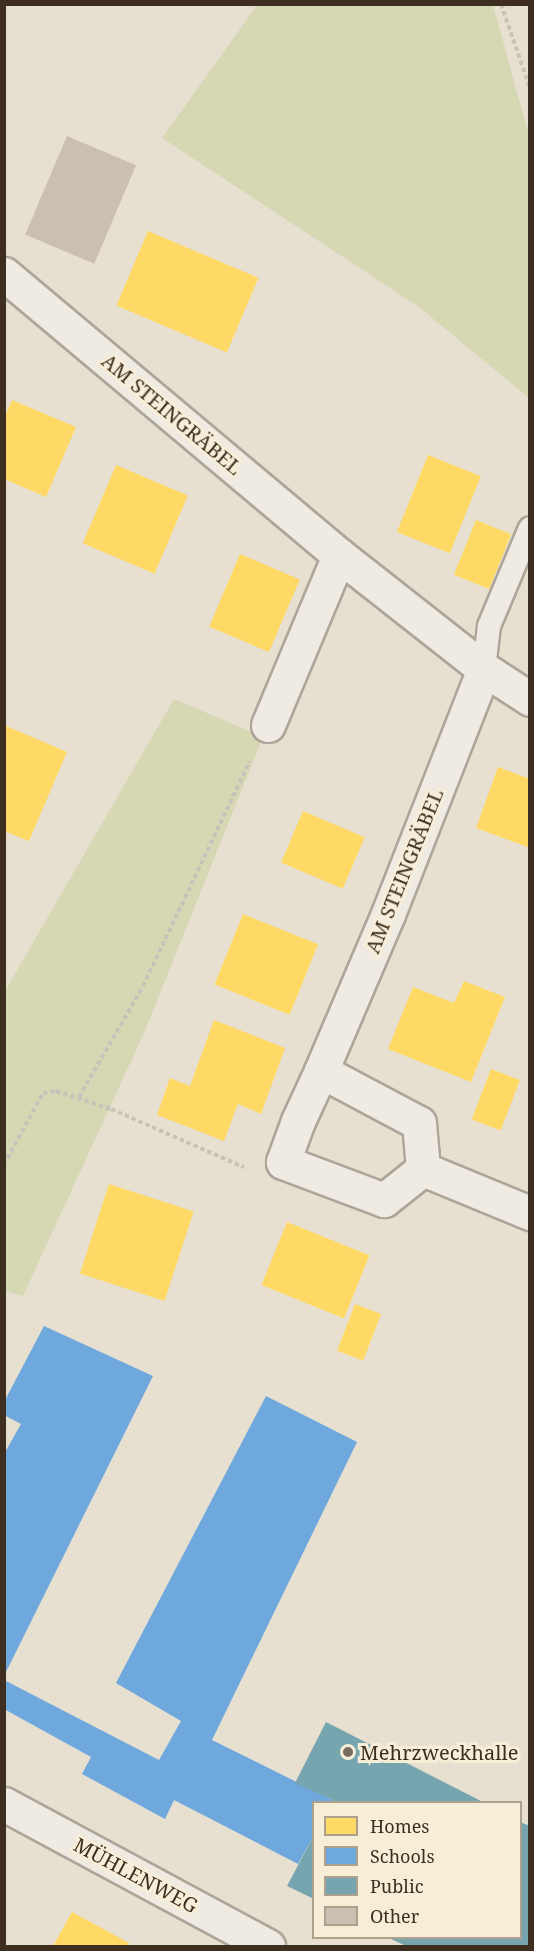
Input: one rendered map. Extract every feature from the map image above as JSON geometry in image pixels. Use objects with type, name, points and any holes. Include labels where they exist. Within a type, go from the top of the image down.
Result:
[{"type":"street","name":"AM STEINGRÄBEL","points":[[4,274],[339,555],[484,669],[530,699]]},
{"type":"street","points":[[268,725],[339,555]]},
{"type":"street","name":"AM STEINGRÄBEL","points":[[283,1162],[297,1120],[321,1071],[388,914],[484,669]]},
{"type":"street","points":[[321,1071],[419,1123],[423,1169]]},
{"type":"street","points":[[283,1162],[384,1200],[423,1169]]},
{"type":"street","points":[[423,1169],[530,1213]]},
{"type":"street","name":"MÜHLENWEG","points":[[4,1804],[268,1947]]},
{"type":"lane","points":[[484,669],[489,626],[530,528]]},
{"type":"path","points":[[501,4],[530,88]]},
{"type":"path","points":[[80,1097],[143,986],[268,725]]},
{"type":"path","points":[[4,1165],[43,1092],[56,1091],[80,1097],[257,1173],[283,1162]]},
{"type":"green space","points":[[258,4],[493,5],[529,136],[529,398],[419,307],[162,138]]},
{"type":"green space","points":[[174,699],[263,737],[144,1033],[23,1296],[5,1291],[5,991]]},
{"type":"building: Homes","points":[[148,231],[258,278],[227,352],[116,306]]},
{"type":"building: Homes","points":[[12,400],[76,427],[46,497],[4,479],[4,418]]},
{"type":"building: Homes","points":[[428,455],[481,476],[450,553],[397,532]]},
{"type":"building: Homes","points":[[116,465],[188,495],[155,574],[83,543]]},
{"type":"building: Homes","points":[[476,520],[511,534],[489,589],[454,575]]},
{"type":"building: Homes","points":[[240,554],[300,579],[269,652],[209,627]]},
{"type":"building: Homes","points":[[4,725],[67,752],[29,841],[4,831]]},
{"type":"building: Homes","points":[[498,767],[530,779],[530,848],[476,828]]},
{"type":"building: Homes","points":[[303,811],[365,837],[343,889],[281,863]]},
{"type":"building: Homes","points":[[243,914],[318,944],[290,1015],[215,984]]},
{"type":"building: Homes","points":[[464,981],[505,997],[471,1082],[388,1049],[413,987],[454,1003]]},
{"type":"building: Homes","points":[[214,1020],[285,1048],[261,1114],[238,1104],[224,1141],[157,1115],[170,1078],[190,1086]]},
{"type":"building: Homes","points":[[491,1069],[520,1080],[501,1131],[472,1119]]},
{"type":"building: Homes","points":[[109,1184],[194,1212],[165,1301],[80,1273]]},
{"type":"building: Homes","points":[[287,1222],[370,1255],[344,1318],[262,1285]]},
{"type":"building: Homes","points":[[355,1304],[381,1314],[363,1361],[337,1351]]},
{"type":"building: Homes","points":[[72,1912],[129,1943],[128,1946],[53,1946]]},
{"type":"building: Schools","points":[[44,1326],[153,1376],[4,1676],[4,1454],[21,1424],[4,1415],[4,1402]]},
{"type":"building: Schools","points":[[266,1396],[357,1442],[212,1740],[333,1800],[312,1801],[312,1839],[298,1864],[174,1800],[165,1819],[82,1774],[91,1757],[4,1709],[4,1680],[159,1760],[181,1721],[116,1683]]},
{"type":"building: Public","name":"Mehrzweckhalle","points":[[326,1722],[481,1801],[332,1801],[295,1783]]},
{"type":"building: Public","name":"Mehrzweckhalle","points":[[522,1823],[530,1826],[530,1946],[406,1946],[391,1939],[522,1939]]},
{"type":"building: Public","points":[[312,1839],[312,1898],[287,1886]]},
{"type":"building: Other","points":[[67,136],[136,165],[94,264],[25,234]]},
{"type":"place","name":"Mehrzweckhalle","points":[[348,1752]]}]
